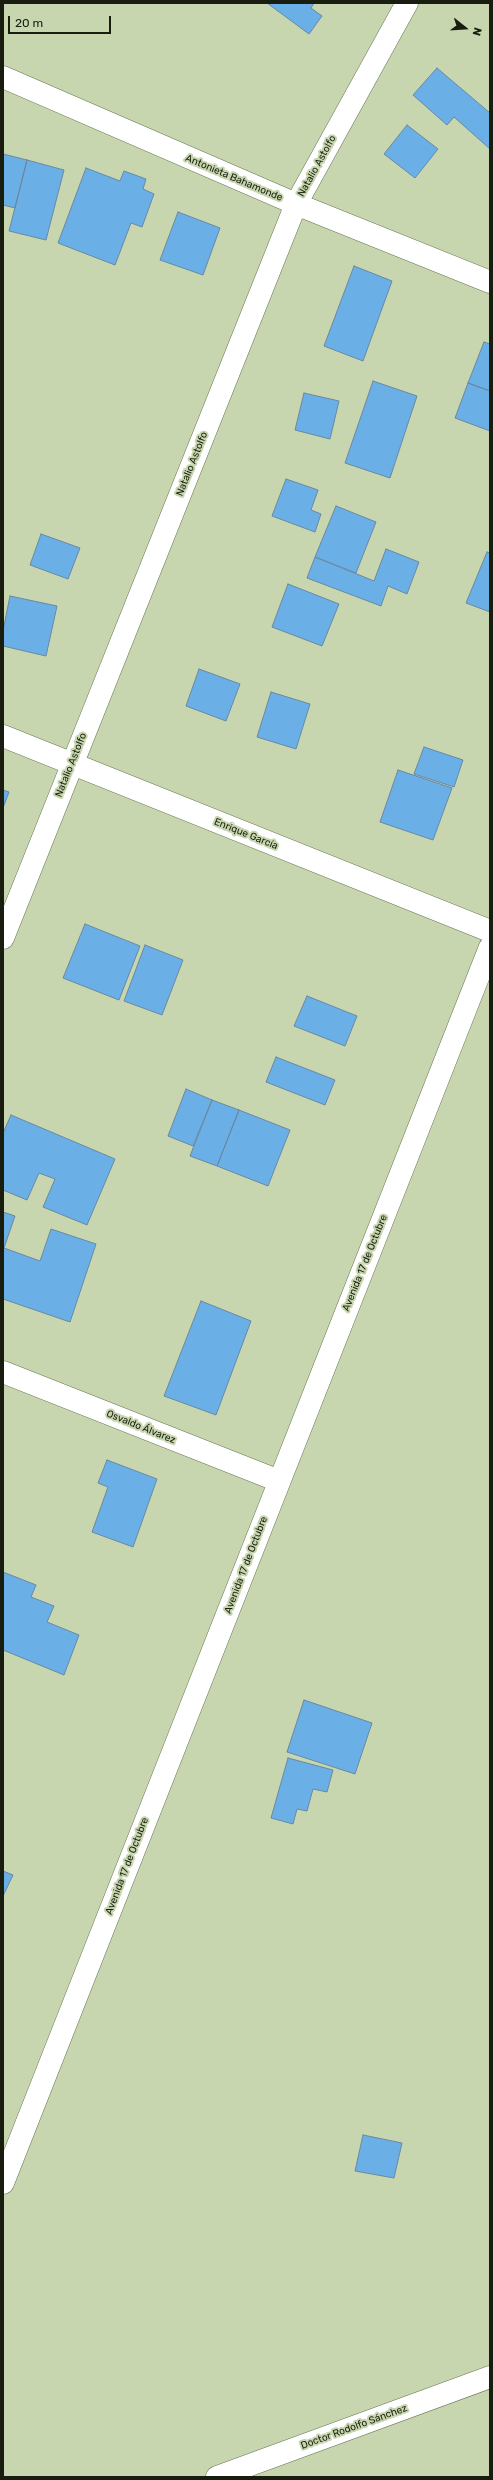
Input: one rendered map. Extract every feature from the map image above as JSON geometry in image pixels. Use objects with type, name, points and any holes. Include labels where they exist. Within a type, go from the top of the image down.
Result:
[{"type":"street","name":"Natalio Astolfo","points":[[3,938],[296,204],[407,3]]},
{"type":"street","name":"Antonieta Bahamonde","points":[[3,77],[296,204],[490,282]]},
{"type":"street","name":"Enrique García","points":[[3,736],[71,765],[490,931]]},
{"type":"street","name":"Avenida 17 de Octubre","points":[[3,2183],[490,947]]},
{"type":"street","name":"Osvaldo Álvarez","points":[[3,1372],[279,1481]]},
{"type":"street","name":"Doctor Rodolfo Sánchez","points":[[217,2477],[490,2377]]},
{"type":"building","points":[[267,3],[314,3],[311,8],[322,16],[309,34]]},
{"type":"building","points":[[437,68],[490,113],[490,149],[454,117],[447,125],[413,95]]},
{"type":"building","points":[[407,125],[438,149],[415,178],[384,154]]},
{"type":"building","points":[[3,154],[27,160],[15,208],[3,205]]},
{"type":"building","points":[[27,160],[64,170],[46,240],[9,231]]},
{"type":"building","points":[[86,168],[120,181],[124,171],[146,179],[143,189],[154,194],[142,227],[131,223],[115,265],[58,243]]},
{"type":"building","points":[[178,212],[220,228],[203,275],[160,260]]},
{"type":"building","points":[[354,266],[392,281],[363,361],[324,346]]},
{"type":"building","points":[[484,342],[490,344],[490,391],[468,383]]},
{"type":"building","points":[[373,381],[417,396],[390,478],[345,463]]},
{"type":"building","points":[[468,383],[490,391],[490,431],[455,418]]},
{"type":"building","points":[[304,393],[339,401],[330,439],[295,430]]},
{"type":"building","points":[[286,479],[318,490],[311,510],[321,514],[315,532],[272,516]]},
{"type":"building","points":[[336,506],[376,522],[356,573],[315,557]]},
{"type":"building","points":[[41,534],[80,548],[68,579],[30,565]]},
{"type":"building","points":[[386,549],[419,562],[407,594],[388,586],[381,606],[307,578],[315,557],[374,581]]},
{"type":"building","points":[[487,552],[490,553],[490,612],[466,603]]},
{"type":"building","points":[[288,584],[339,604],[322,646],[272,627]]},
{"type":"building","points":[[10,596],[57,606],[46,656],[3,646],[3,631]]},
{"type":"building","points":[[199,669],[240,684],[226,721],[186,706]]},
{"type":"building","points":[[271,692],[310,704],[296,749],[257,737]]},
{"type":"building","points":[[424,747],[463,760],[454,787],[414,774]]},
{"type":"building","points":[[398,770],[452,788],[433,840],[380,822]]},
{"type":"building","points":[[3,790],[9,792],[3,808]]},
{"type":"building","points":[[85,924],[140,946],[119,1000],[63,978]]},
{"type":"building","points":[[145,945],[183,960],[162,1015],[124,1001]]},
{"type":"building","points":[[307,996],[357,1016],[345,1046],[294,1026]]},
{"type":"building","points":[[276,1057],[335,1080],[325,1105],[266,1082]]},
{"type":"building","points":[[186,1089],[212,1100],[193,1146],[168,1136]]},
{"type":"building","points":[[212,1100],[239,1110],[217,1166],[190,1156]]},
{"type":"building","points":[[239,1110],[290,1130],[268,1186],[217,1166]]},
{"type":"building","points":[[11,1115],[115,1159],[87,1225],[43,1207],[55,1179],[39,1173],[27,1200],[3,1190],[3,1133]]},
{"type":"building","points":[[3,1212],[15,1216],[4,1248],[40,1261],[51,1229],[96,1244],[70,1322],[3,1299]]},
{"type":"building","points":[[201,1301],[251,1321],[216,1415],[164,1396]]},
{"type":"building","points":[[107,1460],[157,1479],[133,1547],[92,1532],[108,1487],[98,1483]]},
{"type":"building","points":[[3,1572],[36,1585],[31,1597],[54,1606],[47,1622],[79,1635],[64,1675],[3,1650]]},
{"type":"building","points":[[304,1700],[372,1723],[355,1774],[287,1752]]},
{"type":"building","points":[[288,1758],[333,1770],[327,1792],[313,1789],[307,1811],[297,1809],[293,1824],[271,1818]]},
{"type":"building","points":[[3,1871],[13,1875],[3,1896]]},
{"type":"building","points":[[363,2135],[402,2143],[394,2178],[355,2171]]}]
